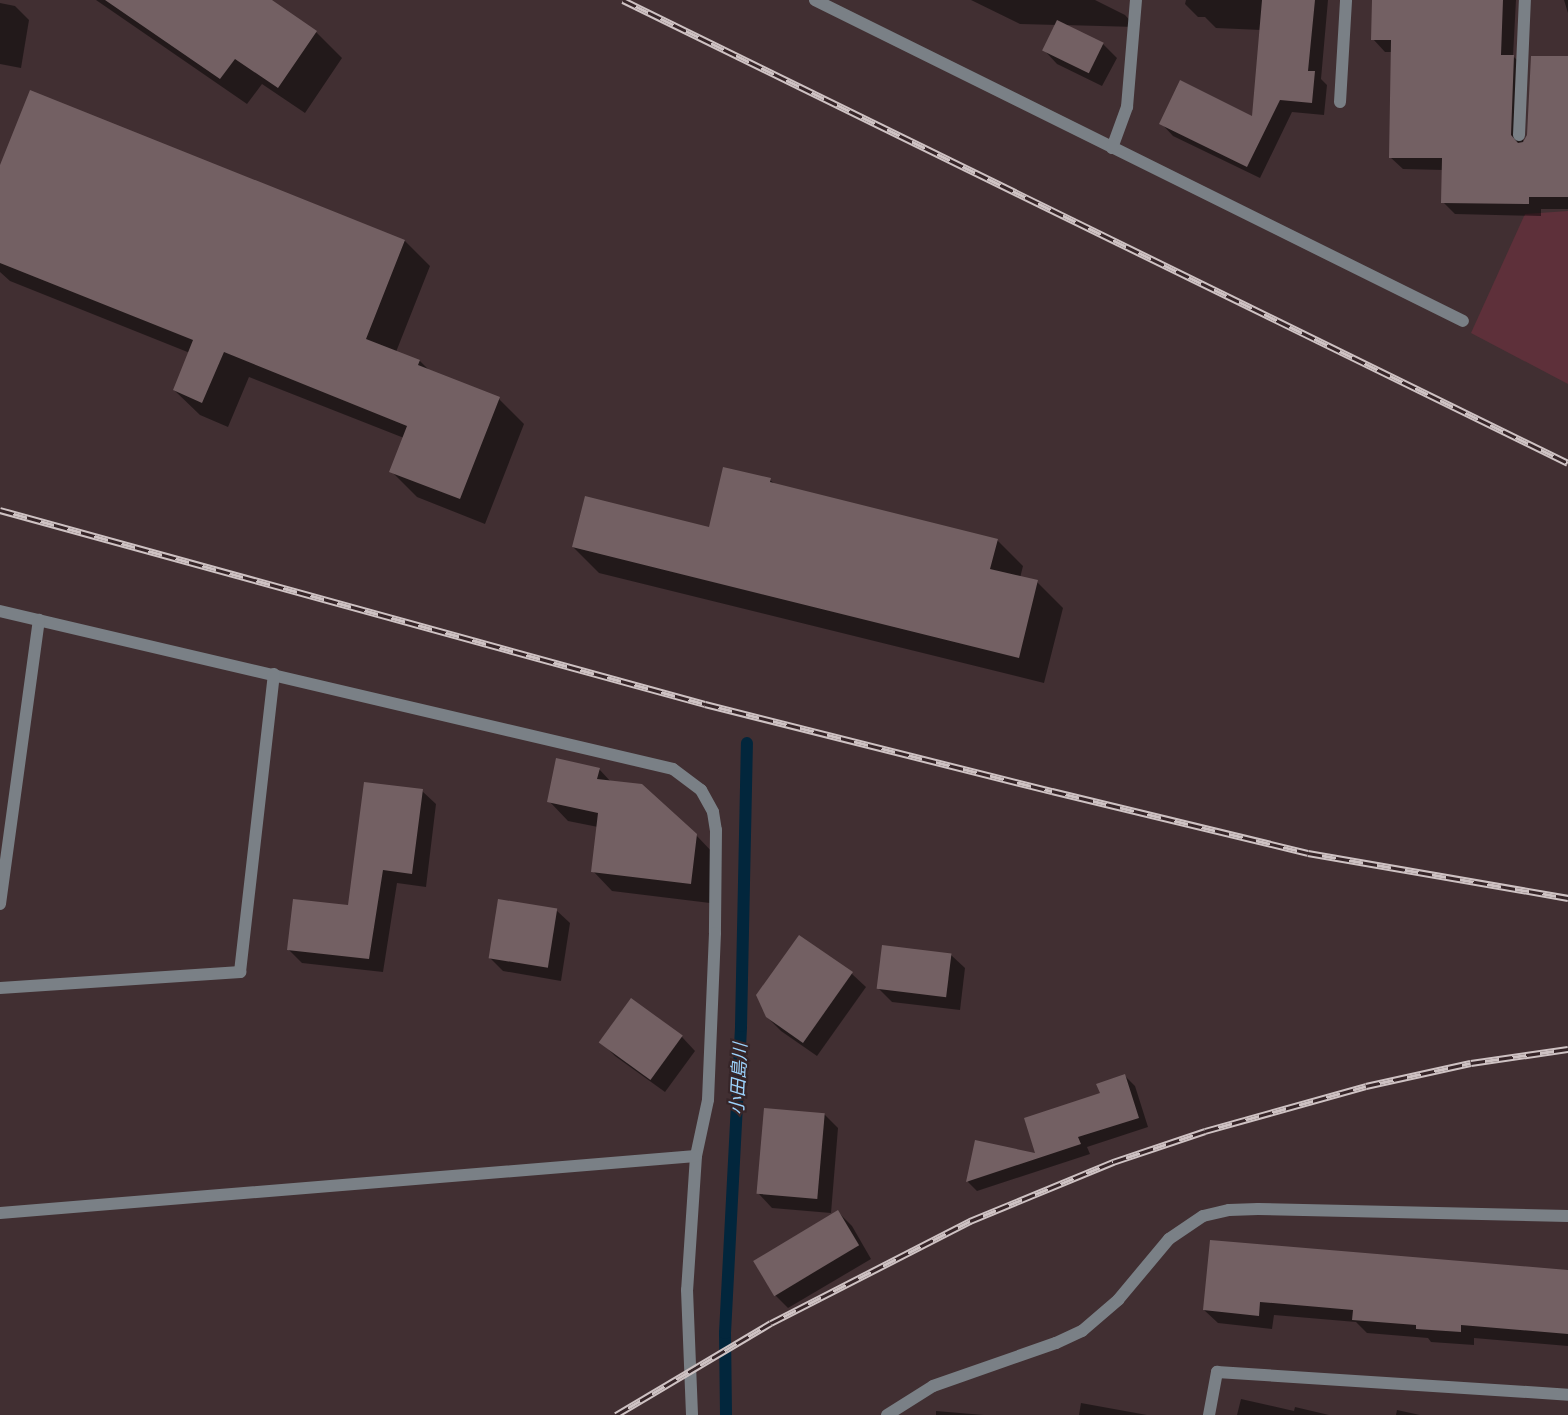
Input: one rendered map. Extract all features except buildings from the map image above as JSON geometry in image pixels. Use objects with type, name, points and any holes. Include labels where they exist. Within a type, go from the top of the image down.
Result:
[{"type":"street","points":[[815,0],[1464,321]]},
{"type":"street","points":[[1112,148],[1127,107],[1136,0]]},
{"type":"street","points":[[1340,102],[1346,0]]},
{"type":"street","points":[[1519,135],[1525,0]]},
{"type":"street","points":[[0,611],[673,769],[701,790],[713,812],[716,841],[708,1100],[696,1156],[687,1290],[692,1415]]},
{"type":"street","points":[[0,904],[39,620]]},
{"type":"street","points":[[0,988],[240,972],[274,674]]},
{"type":"street","points":[[0,1214],[696,1156]]},
{"type":"street","points":[[887,1415],[933,1386],[1056,1343],[1082,1331],[1118,1300],[1169,1239],[1203,1216],[1228,1210],[1258,1209],[1568,1216]]},
{"type":"street","points":[[1209,1415],[1216,1372],[1568,1395]]},
{"type":"shaded area","points":[[1568,211],[1568,384],[1471,333],[1525,214]]},
{"type":"waterway","name":"小田島川","points":[[726,1415],[725,1333],[741,1026],[747,743]]},
{"type":"railway","points":[[623,0],[1568,463]]},
{"type":"railway","points":[[0,510],[705,704],[1052,791],[1308,853],[1568,898]]},
{"type":"railway","points":[[616,1415],[771,1323],[970,1221],[1113,1162],[1205,1131],[1366,1086],[1471,1063],[1568,1049]]}]
